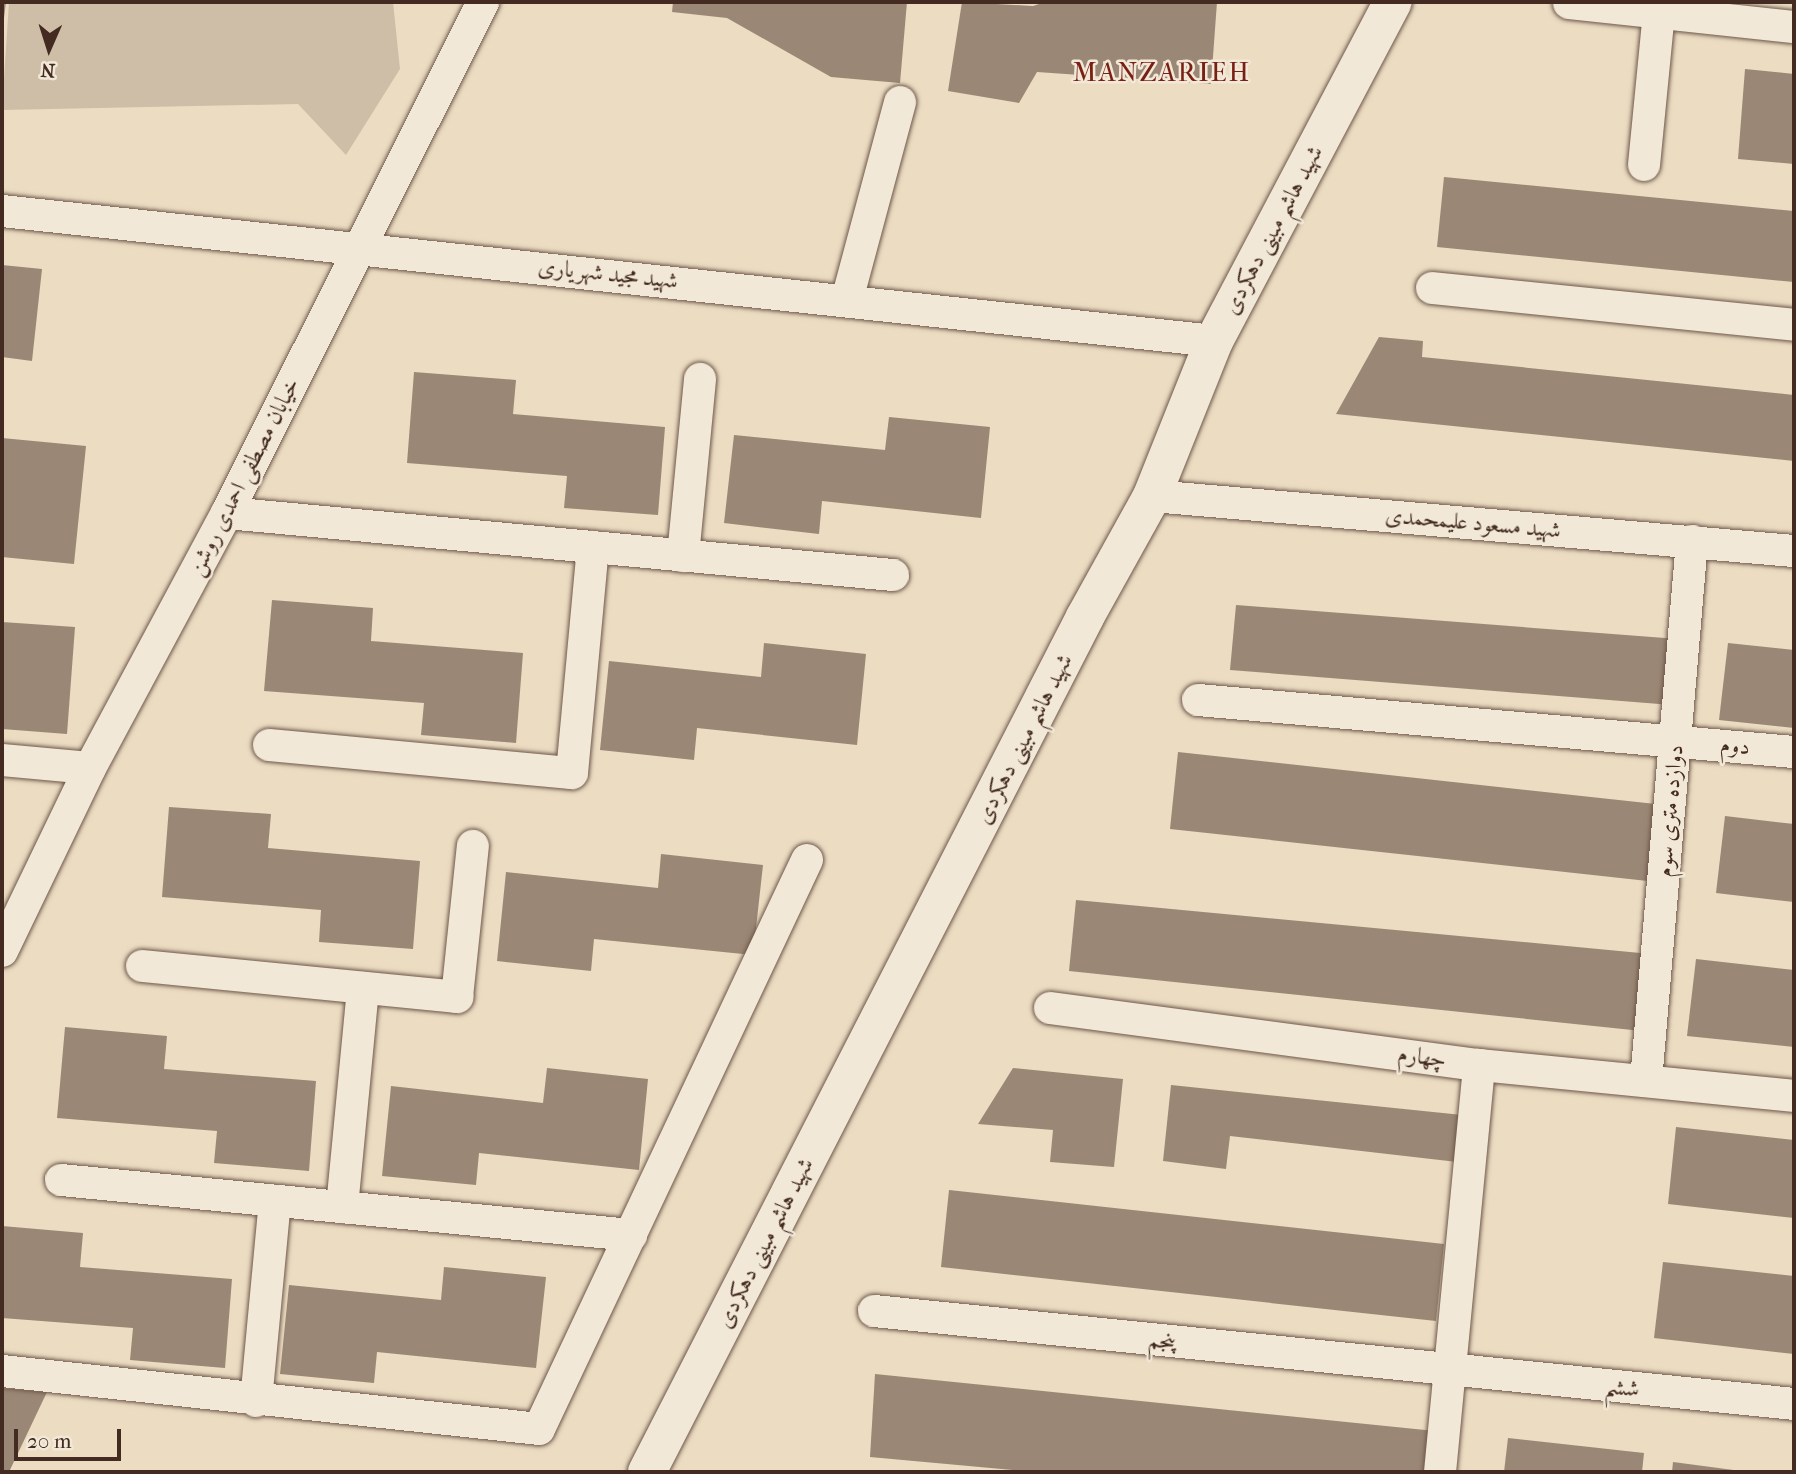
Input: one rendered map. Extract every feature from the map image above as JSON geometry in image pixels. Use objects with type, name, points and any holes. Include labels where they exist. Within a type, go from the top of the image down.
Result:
[{"type":"main road","name":"شهید هاشم مبینی دهکردی","points":[[647,1472],[1085,617],[1152,496],[1214,341],[1393,2]]},
{"type":"street","name":"خیابان مصطفی احمدی روشن","points":[[2,951],[90,768],[228,513],[358,247],[483,2]]},
{"type":"street","points":[[1569,4],[1794,27]]},
{"type":"street","points":[[1644,165],[1659,13]]},
{"type":"street","points":[[847,300],[900,102]]},
{"type":"street","name":"شهید مجید شهریاری","points":[[2,211],[358,247],[1214,341]]},
{"type":"street","points":[[1432,288],[1794,325]]},
{"type":"street","points":[[683,556],[700,379]]},
{"type":"street","name":"شهید مسعود علیمحمدی","points":[[1152,496],[1794,551]]},
{"type":"street","points":[[228,513],[892,575]]},
{"type":"street","name":"دوازده متری سوم","points":[[1646,1081],[1692,541]]},
{"type":"street","points":[[269,745],[572,774],[593,547]]},
{"type":"street","name":"دوم","points":[[1198,700],[1794,752]]},
{"type":"street","points":[[2,760],[90,768]]},
{"type":"street","points":[[142,966],[457,997],[472,846]]},
{"type":"street","points":[[2,1371],[256,1401],[539,1429],[807,860]]},
{"type":"street","points":[[342,1207],[363,988]]},
{"type":"street","name":"چهارم","points":[[1050,1008],[1479,1065],[1794,1096]]},
{"type":"street","points":[[1440,1472],[1479,1065]]},
{"type":"street","points":[[61,1180],[631,1235]]},
{"type":"street","points":[[256,1401],[275,1201]]},
{"type":"street","name":"پنجم","points":[[874,1311],[1450,1371]]},
{"type":"street","name":"ششم","points":[[1450,1371],[1794,1404]]},
{"type":"shaded area","points":[[9,2],[393,2],[400,69],[346,155],[298,104],[2,110]]},
{"type":"building","points":[[2,2],[6,2],[3,26],[2,26]]},
{"type":"building","points":[[673,2],[907,2],[900,83],[831,77],[727,18],[672,12]]},
{"type":"building","points":[[962,2],[1033,6],[1045,2],[1217,2],[1211,84],[1037,72],[1019,103],[948,91]]},
{"type":"building","points":[[1745,69],[1794,74],[1794,164],[1738,159]]},
{"type":"building","points":[[1444,177],[1794,211],[1794,282],[1437,247]]},
{"type":"building","points":[[2,265],[42,269],[32,361],[2,357]]},
{"type":"building","points":[[1379,337],[1423,341],[1422,357],[1794,395],[1794,461],[1336,414]]},
{"type":"building","points":[[414,372],[516,380],[513,414],[665,427],[658,515],[564,508],[567,476],[407,463]]},
{"type":"building","points":[[889,417],[990,427],[981,518],[822,501],[819,534],[724,523],[734,435],[885,450]]},
{"type":"building","points":[[2,438],[86,446],[74,564],[2,557]]},
{"type":"building","points":[[272,600],[373,608],[371,641],[523,653],[516,743],[421,735],[424,703],[264,691]]},
{"type":"building","points":[[1236,605],[1678,639],[1672,705],[1230,670]]},
{"type":"building","points":[[2,622],[75,627],[67,734],[2,729]]},
{"type":"building","points":[[764,643],[866,654],[857,745],[697,728],[694,760],[600,750],[609,661],[761,677]]},
{"type":"building","points":[[1728,643],[1794,650],[1794,728],[1719,720]]},
{"type":"building","points":[[1178,752],[1674,806],[1666,883],[1170,829]]},
{"type":"building","points":[[169,807],[271,814],[268,848],[420,861],[413,949],[319,942],[321,910],[162,897]]},
{"type":"building","points":[[1725,816],[1794,824],[1794,902],[1716,893]]},
{"type":"building","points":[[661,854],[763,865],[753,955],[594,939],[591,971],[497,961],[506,872],[658,888]]},
{"type":"building","points":[[1076,900],[1651,954],[1642,1031],[1069,971]]},
{"type":"building","points":[[1696,959],[1794,970],[1794,1047],[1687,1036]]},
{"type":"building","points":[[65,1027],[167,1036],[164,1069],[316,1081],[309,1171],[214,1163],[217,1131],[57,1118]]},
{"type":"building","points":[[547,1068],[648,1079],[639,1170],[479,1153],[476,1185],[382,1176],[391,1086],[543,1103]]},
{"type":"building","points":[[1013,1068],[1123,1079],[1114,1167],[1050,1162],[1053,1130],[978,1124]]},
{"type":"building","points":[[1171,1085],[1472,1116],[1466,1163],[1230,1136],[1226,1169],[1163,1161]]},
{"type":"building","points":[[1676,1127],[1794,1140],[1794,1218],[1668,1204]]},
{"type":"building","points":[[949,1190],[1444,1244],[1436,1321],[941,1267]]},
{"type":"building","points":[[2,1226],[83,1233],[80,1267],[232,1279],[225,1368],[130,1360],[133,1328],[2,1318]]},
{"type":"building","points":[[1663,1262],[1794,1276],[1794,1354],[1654,1338]]},
{"type":"building","points":[[444,1267],[546,1277],[536,1368],[377,1352],[374,1383],[280,1374],[289,1285],[441,1300]]},
{"type":"building","points":[[875,1374],[1435,1431],[1431,1472],[1035,1472],[870,1457]]},
{"type":"building","points":[[2,1388],[47,1392],[9,1472],[2,1472]]},
{"type":"building","points":[[1508,1438],[1644,1453],[1642,1472],[1504,1472]]},
{"type":"building","points":[[1673,1462],[1741,1471],[1741,1472],[1672,1472]]},
{"type":"district","name":"MANZARIEH","points":[[1162,73]]}]
